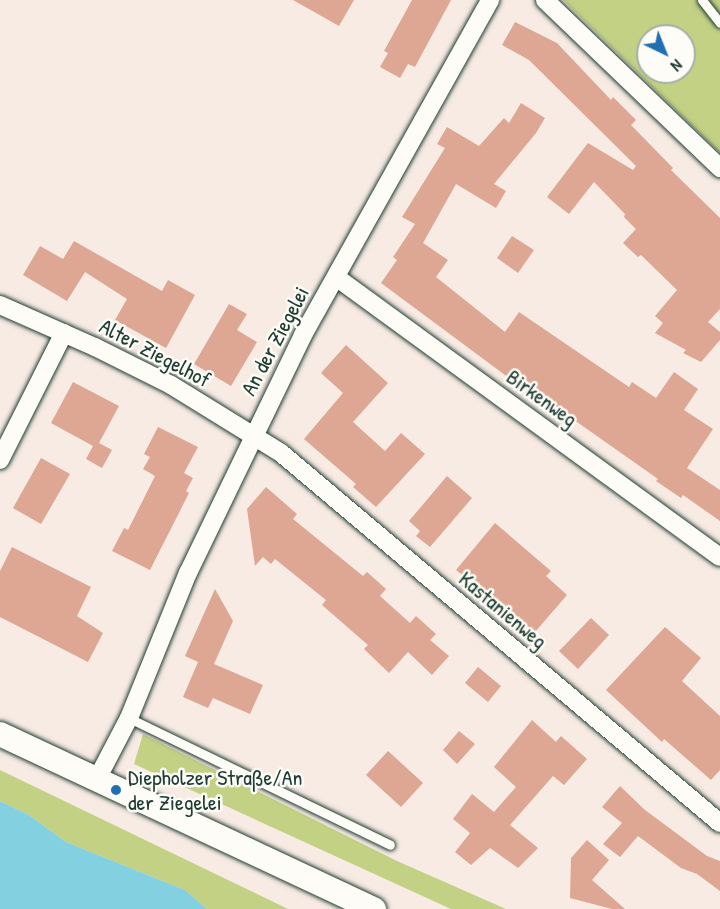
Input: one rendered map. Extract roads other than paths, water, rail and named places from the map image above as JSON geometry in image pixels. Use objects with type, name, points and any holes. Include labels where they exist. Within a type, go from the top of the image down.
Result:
[{"type":"main road","points":[[0,734],[96,781],[374,909]]},
{"type":"street","name":"An der Ziegelei","points":[[96,781],[129,718],[188,573],[303,335],[490,0]]},
{"type":"street","points":[[545,0],[720,168]]},
{"type":"street","name":"Birkenweg","points":[[336,277],[720,557]]},
{"type":"street","name":"Alter Ziegelhof","points":[[0,305],[171,385],[253,436]]},
{"type":"street","name":"Alter Ziegelhof","points":[[0,460],[64,333]]},
{"type":"street","name":"Kastanienweg","points":[[253,436],[281,453],[720,823]]},
{"type":"lane","points":[[702,0],[720,23]]},
{"type":"lane","points":[[129,718],[390,845]]},
{"type":"water","points":[[0,801],[29,815],[66,842],[185,890],[207,909],[0,909]]},
{"type":"place","name":"Diepholzer Straße/An der Ziegelei","points":[[116,790]]}]
